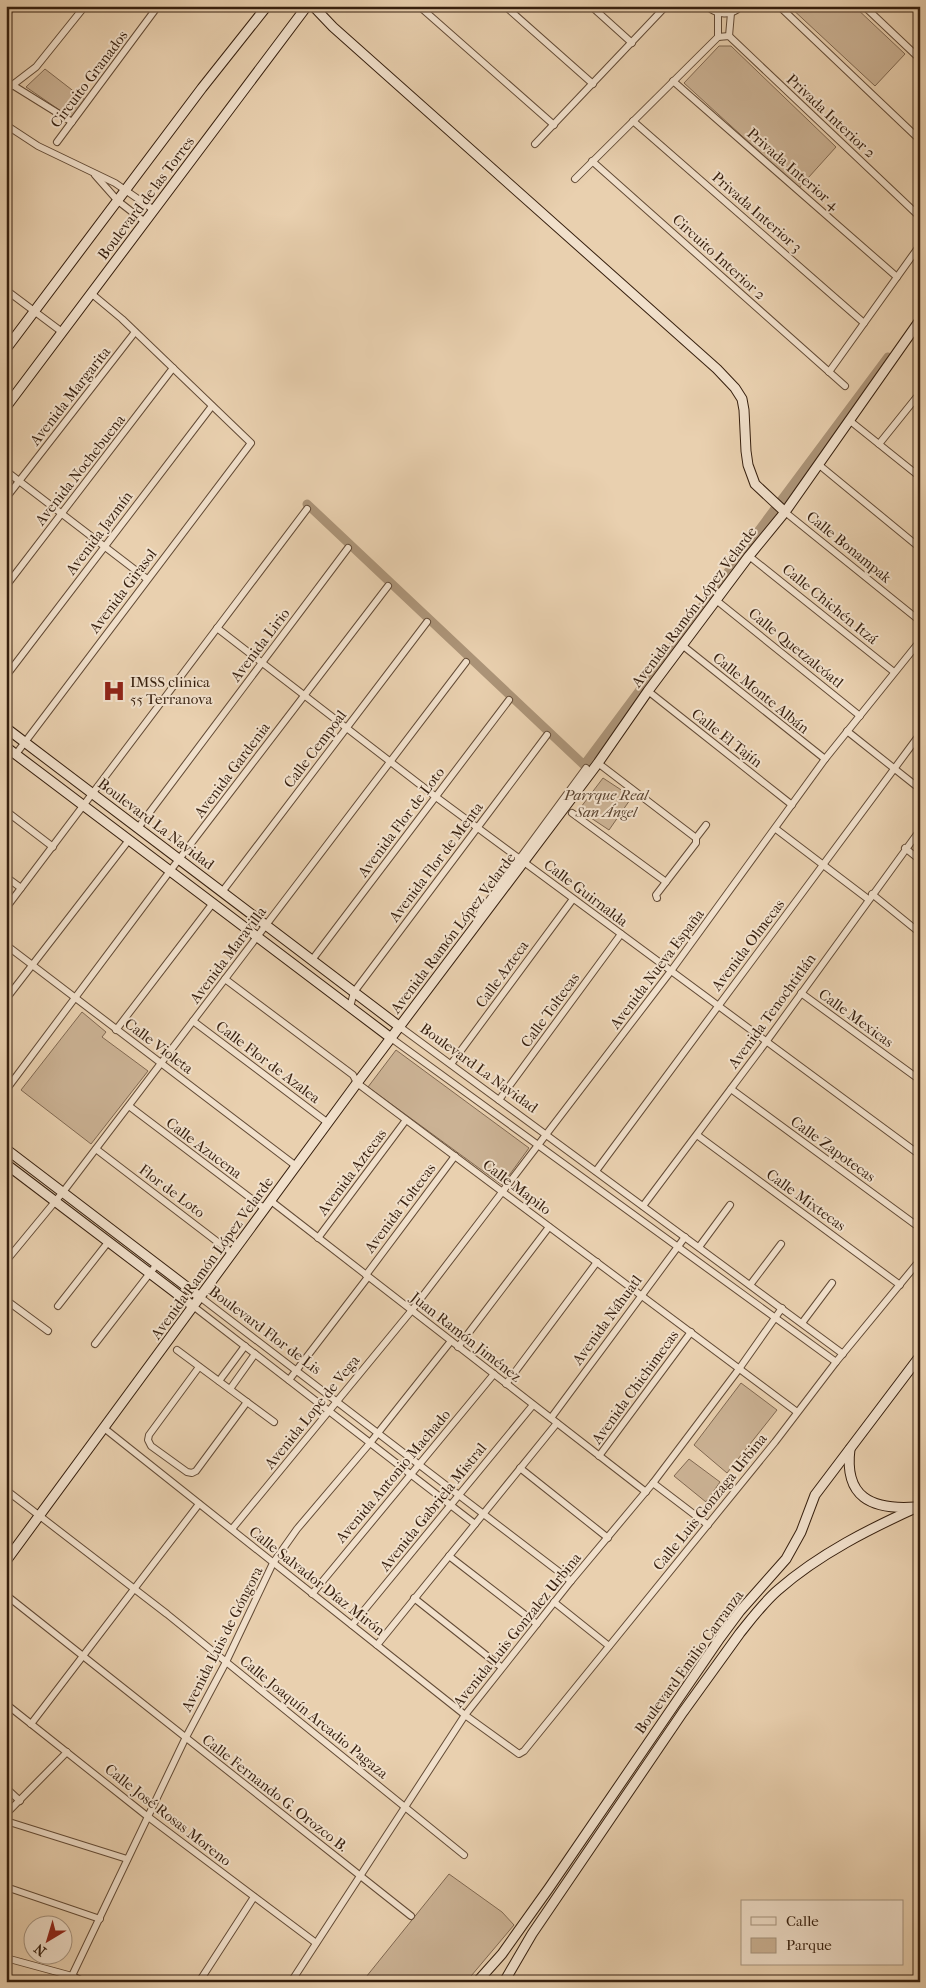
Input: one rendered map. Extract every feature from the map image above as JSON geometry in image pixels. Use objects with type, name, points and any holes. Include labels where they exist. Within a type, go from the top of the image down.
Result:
[{"type":"street","points":[[6,90],[14,86],[42,61],[85,6]]},
{"type":"street","name":"Circuito Granados","points":[[57,142],[158,6]]},
{"type":"street","name":"Boulevard de las Torres","points":[[6,349],[202,88],[267,6]]},
{"type":"street","name":"Boulevard de las Torres","points":[[6,407],[307,6]]},
{"type":"street","points":[[313,6],[333,27],[709,362],[735,388],[742,399],[744,410],[748,466],[755,484],[780,507]]},
{"type":"street","points":[[418,6],[554,126]]},
{"type":"street","points":[[505,6],[593,84]]},
{"type":"street","points":[[591,6],[632,43]]},
{"type":"street","points":[[535,144],[666,6]]},
{"type":"street","points":[[707,6],[718,13],[731,13],[741,6]]},
{"type":"street","points":[[779,6],[920,140]]},
{"type":"street","points":[[864,6],[920,60]]},
{"type":"street","points":[[718,13],[724,36]]},
{"type":"street","points":[[575,179],[674,81],[724,36],[731,13]]},
{"type":"street","name":"Privada Interior 2","points":[[724,36],[920,217]]},
{"type":"street","name":"Privada Interior 4","points":[[674,81],[897,277]]},
{"type":"street","points":[[14,86],[72,122]]},
{"type":"street","name":"Privada Interior 3","points":[[633,121],[864,323]]},
{"type":"street","points":[[6,125],[38,146],[126,190],[154,210]]},
{"type":"street","name":"Circuito Interior 2","points":[[592,161],[845,386]]},
{"type":"street","points":[[93,172],[118,201],[145,222]]},
{"type":"street","points":[[829,372],[920,245]]},
{"type":"street","points":[[6,290],[62,332]]},
{"type":"street","points":[[92,294],[135,332],[212,406]]},
{"type":"street","name":"Avenida Ramón López Velarde","points":[[6,1561],[522,861],[598,763],[648,691],[749,556],[780,507],[818,464],[920,320]]},
{"type":"street","name":"Avenida Margarita","points":[[6,498],[135,332]]},
{"type":"street","name":"Avenida Nochebuena","points":[[6,586],[173,368]]},
{"type":"street","points":[[879,444],[920,393]]},
{"type":"street","name":"Avenida Girasol","points":[[16,754],[251,443],[212,406]]},
{"type":"street","name":"Avenida Jazmín","points":[[6,676],[212,406]]},
{"type":"street","points":[[849,420],[920,477]]},
{"type":"street","points":[[818,464],[920,548]]},
{"type":"street","points":[[6,471],[147,579]]},
{"type":"street","name":"Calle Bonampak","points":[[780,507],[920,621]]},
{"type":"street","points":[[6,908],[307,509]]},
{"type":"street","name":"Avenida Lirio","points":[[138,828],[348,548]]},
{"type":"street","name":"Calle Chichén Itzá","points":[[749,556],[894,672]]},
{"type":"street","name":"Avenida Gardenia","points":[[6,1090],[170,871],[388,586]]},
{"type":"street","name":"Calle Quetzalcóatl","points":[[716,600],[860,716]]},
{"type":"street","name":"Calle Cempoal","points":[[222,892],[427,622]]},
{"type":"street","name":"Calle Guirnalda","points":[[217,628],[477,828],[920,1155]]},
{"type":"street","name":"Avenida Nueva España","points":[[412,1310],[671,972],[825,759],[920,641]]},
{"type":"street","name":"Calle Monte Albán","points":[[682,645],[825,759]]},
{"type":"street","name":"Avenida Maravilla","points":[[6,1260],[63,1192],[466,662]]},
{"type":"street","name":"Calle El Tajín","points":[[648,691],[792,805]]},
{"type":"street","name":"Avenida Flor de Loto","points":[[312,960],[509,700]]},
{"type":"street","name":"Boulevard La Navidad","points":[[6,728],[400,1027],[843,1354]]},
{"type":"street","points":[[848,731],[920,789]]},
{"type":"street","name":"Avenida Olmecas","points":[[596,1171],[920,734]]},
{"type":"street","name":"Avenida Flor de Menta","points":[[350,1007],[354,992],[547,735]]},
{"type":"street","name":"Boulevard La Navidad","points":[[6,746],[391,1038],[836,1362]]},
{"type":"street","points":[[598,763],[696,838]]},
{"type":"street","points":[[522,861],[586,768]]},
{"type":"street","points":[[6,811],[53,847]]},
{"type":"street","points":[[572,813],[666,882]]},
{"type":"street","points":[[657,898],[656,895],[696,843],[696,838],[706,825]]},
{"type":"street","points":[[776,829],[823,865],[870,896],[920,933]]},
{"type":"street","name":"Avenida Tenochtitlán","points":[[643,1206],[766,1042],[870,896],[920,830]]},
{"type":"street","points":[[6,999],[129,840]]},
{"type":"street","points":[[906,848],[920,860]]},
{"type":"street","points":[[6,877],[21,888]]},
{"type":"street","name":"Calle Azteca","points":[[450,1064],[573,898]]},
{"type":"street","points":[[116,1030],[214,903]]},
{"type":"street","name":"Calle Toltecas","points":[[499,1100],[622,934]]},
{"type":"street","name":"Calle Violeta","points":[[6,946],[296,1166]]},
{"type":"street","name":"Calle Mapilo","points":[[225,979],[353,1075],[357,1084],[797,1412]]},
{"type":"street","name":"Calle Mexicas","points":[[801,994],[920,1080]]},
{"type":"street","name":"Calle Flor de Azalea","points":[[193,1021],[328,1123]]},
{"type":"street","name":"Calle Zapotecas","points":[[731,1089],[920,1228]]},
{"type":"street","name":"Calle Azucena","points":[[128,1106],[264,1210]]},
{"type":"street","name":"Avenida Aztecas","points":[[318,1238],[406,1120]]},
{"type":"street","name":"Calle Mixtecas","points":[[697,1135],[900,1285]]},
{"type":"street","name":"Boulevard Flor de Lis","points":[[6,1149],[571,1581]]},
{"type":"street","name":"Flor de Loto","points":[[96,1149],[232,1253]]},
{"type":"street","name":"Avenida Toltecas","points":[[289,1380],[455,1156]]},
{"type":"street","name":"Boulevard Flor de Lis","points":[[8,1169],[56,1201],[109,1241],[475,1524]]},
{"type":"street","name":"Juan Ramón Jiménez","points":[[270,1201],[646,1492]]},
{"type":"street","points":[[699,1247],[730,1205]]},
{"type":"street","points":[[458,1346],[549,1227]]},
{"type":"street","name":"Avenida Náhuatl","points":[[551,1418],[685,1237]]},
{"type":"street","points":[[58,1306],[109,1241]]},
{"type":"street","points":[[750,1285],[781,1244]]},
{"type":"street","name":"Calle Luis Gonzaga Urbina","points":[[516,1753],[524,1751],[776,1442],[836,1362],[920,1260]]},
{"type":"street","points":[[506,1384],[597,1262]]},
{"type":"street","points":[[95,1344],[157,1264]]},
{"type":"street","points":[[802,1324],[832,1283]]},
{"type":"street","points":[[6,1300],[48,1331]]},
{"type":"street","name":"Avenida Luis Gonzalez Urbina","points":[[291,1982],[465,1715],[501,1667],[571,1581],[654,1483],[782,1308]]},
{"type":"street","name":"Avenida Lope de Vega","points":[[232,1530],[412,1310]]},
{"type":"street","name":"Avenida Chichimecas","points":[[599,1456],[691,1332]]},
{"type":"street","name":"Avenida Luis de Góngora","points":[[70,1979],[147,1816],[226,1662],[273,1563],[297,1529],[370,1443],[451,1341]]},
{"type":"street","points":[[219,1381],[245,1346]]},
{"type":"street","points":[[177,1350],[274,1422]]},
{"type":"street","points":[[230,1389],[255,1354]]},
{"type":"street","name":"Boulevard Emilio Carranza","points":[[477,1982],[502,1954],[549,1888],[735,1618],[786,1559],[798,1538],[816,1495],[920,1356]]},
{"type":"street","points":[[199,1367],[149,1435],[148,1440],[151,1446],[187,1472],[192,1473],[196,1471],[247,1402]]},
{"type":"street","name":"Avenida Antonio Machado","points":[[312,1594],[494,1374]]},
{"type":"street","name":"Avenida Gabriela Mistral","points":[[352,1625],[533,1405]]},
{"type":"street","points":[[376,1645],[557,1423]]},
{"type":"street","name":"Calle Salvador Díaz Mirón","points":[[104,1428],[376,1645],[516,1753]]},
{"type":"street","points":[[850,1449],[849,1475],[860,1495],[868,1502],[898,1508],[919,1506]]},
{"type":"street","points":[[520,1468],[608,1538]]},
{"type":"street","points":[[654,1483],[708,1525]]},
{"type":"street","name":"Calle Joaquín Arcadio Pagaza","points":[[6,1490],[226,1662],[464,1855]]},
{"type":"street","points":[[32,1724],[199,1504]]},
{"type":"street","name":"Boulevard Emilio Carranza","points":[[504,1982],[532,1934],[633,1785],[740,1632],[758,1610],[778,1590],[820,1559],[866,1532],[919,1506]]},
{"type":"street","points":[[449,1556],[537,1624]]},
{"type":"street","name":"Calle Fernando G. Orozco B.","points":[[6,1595],[410,1916]]},
{"type":"street","points":[[414,1598],[501,1667]]},
{"type":"street","points":[[554,1602],[609,1646]]},
{"type":"street","name":"Calle José Rosas Moreno","points":[[6,1704],[147,1816],[316,1943]]},
{"type":"street","points":[[6,1814],[67,1752]]},
{"type":"street","points":[[6,1788],[20,1801]]},
{"type":"street","points":[[6,1821],[127,1859]]},
{"type":"street","points":[[6,1888],[100,1919]]},
{"type":"street","points":[[199,1982],[254,1897]]},
{"type":"street","points":[[6,1958],[85,1982]]},
{"type":"green space","points":[[789,6],[854,6],[905,54],[875,86]]},
{"type":"green space","points":[[719,46],[731,46],[836,147],[799,188],[684,83]]},
{"type":"green space","points":[[45,69],[85,100],[71,118],[26,87]]},
{"type":"green space","name":"Parrque Real San Ángel","points":[[603,778],[632,797],[609,830],[585,814],[587,810],[581,807]]},
{"type":"green space","points":[[82,1012],[106,1032],[102,1037],[148,1071],[91,1144],[21,1090]]},
{"type":"green space","points":[[396,1050],[529,1148],[502,1185],[368,1087]]},
{"type":"green space","points":[[741,1383],[777,1410],[727,1473],[694,1445]]},
{"type":"green space","points":[[689,1459],[720,1482],[706,1502],[674,1476]]},
{"type":"green space","points":[[449,1874],[502,1912],[514,1925],[466,1982],[362,1982]]},
{"type":"waterway","points":[[307,504],[584,765],[888,357]]},
{"type":"place","name":"IMSS clinica 55 Terranova","points":[[114,691]]}]
